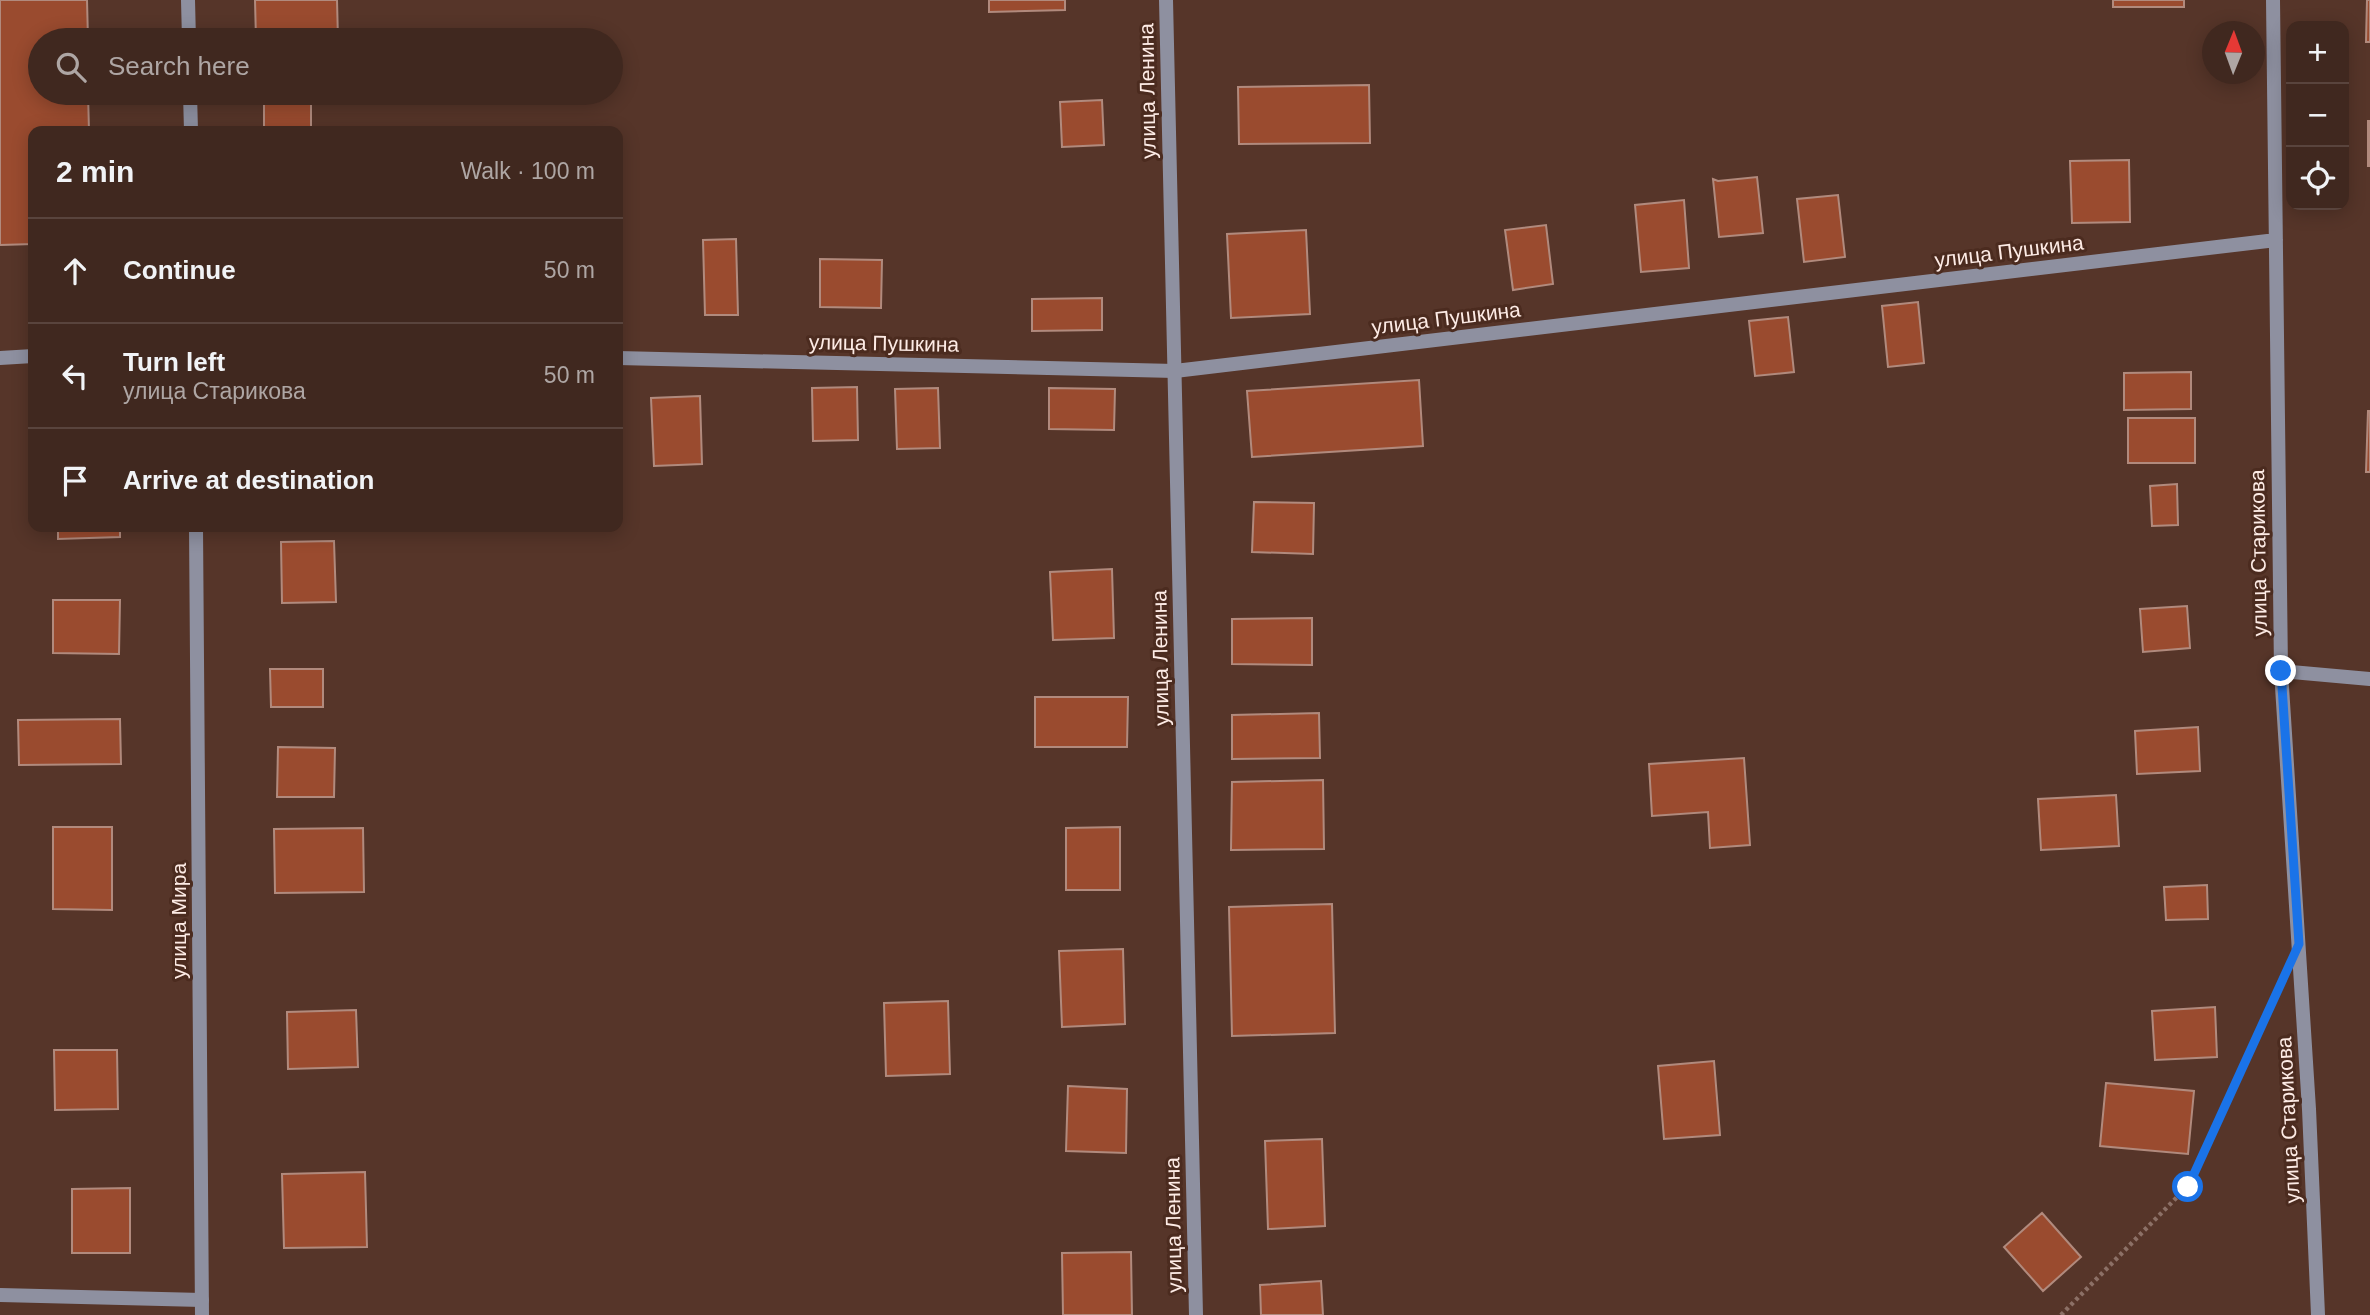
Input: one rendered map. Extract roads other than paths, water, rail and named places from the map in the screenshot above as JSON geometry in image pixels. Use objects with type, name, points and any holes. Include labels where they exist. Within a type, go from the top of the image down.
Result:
[{"type":"street","points":[[188,0],[189,28]]},
{"type":"street","name":"улица Ленина","points":[[1166,0],[1196,1315]]},
{"type":"street","name":"улица Старикова","points":[[2273,0],[2281,671],[2309,1109],[2318,1315]]},
{"type":"street","points":[[190,105],[191,126]]},
{"type":"street","name":"улица Пушкина","points":[[623,358],[1175,371],[2276,240]]},
{"type":"street","points":[[0,358],[28,356]]},
{"type":"street","name":"улица Мира","points":[[196,532],[202,1308]]},
{"type":"street","points":[[2281,671],[2370,679]]},
{"type":"street","points":[[0,1295],[202,1308]]}]
